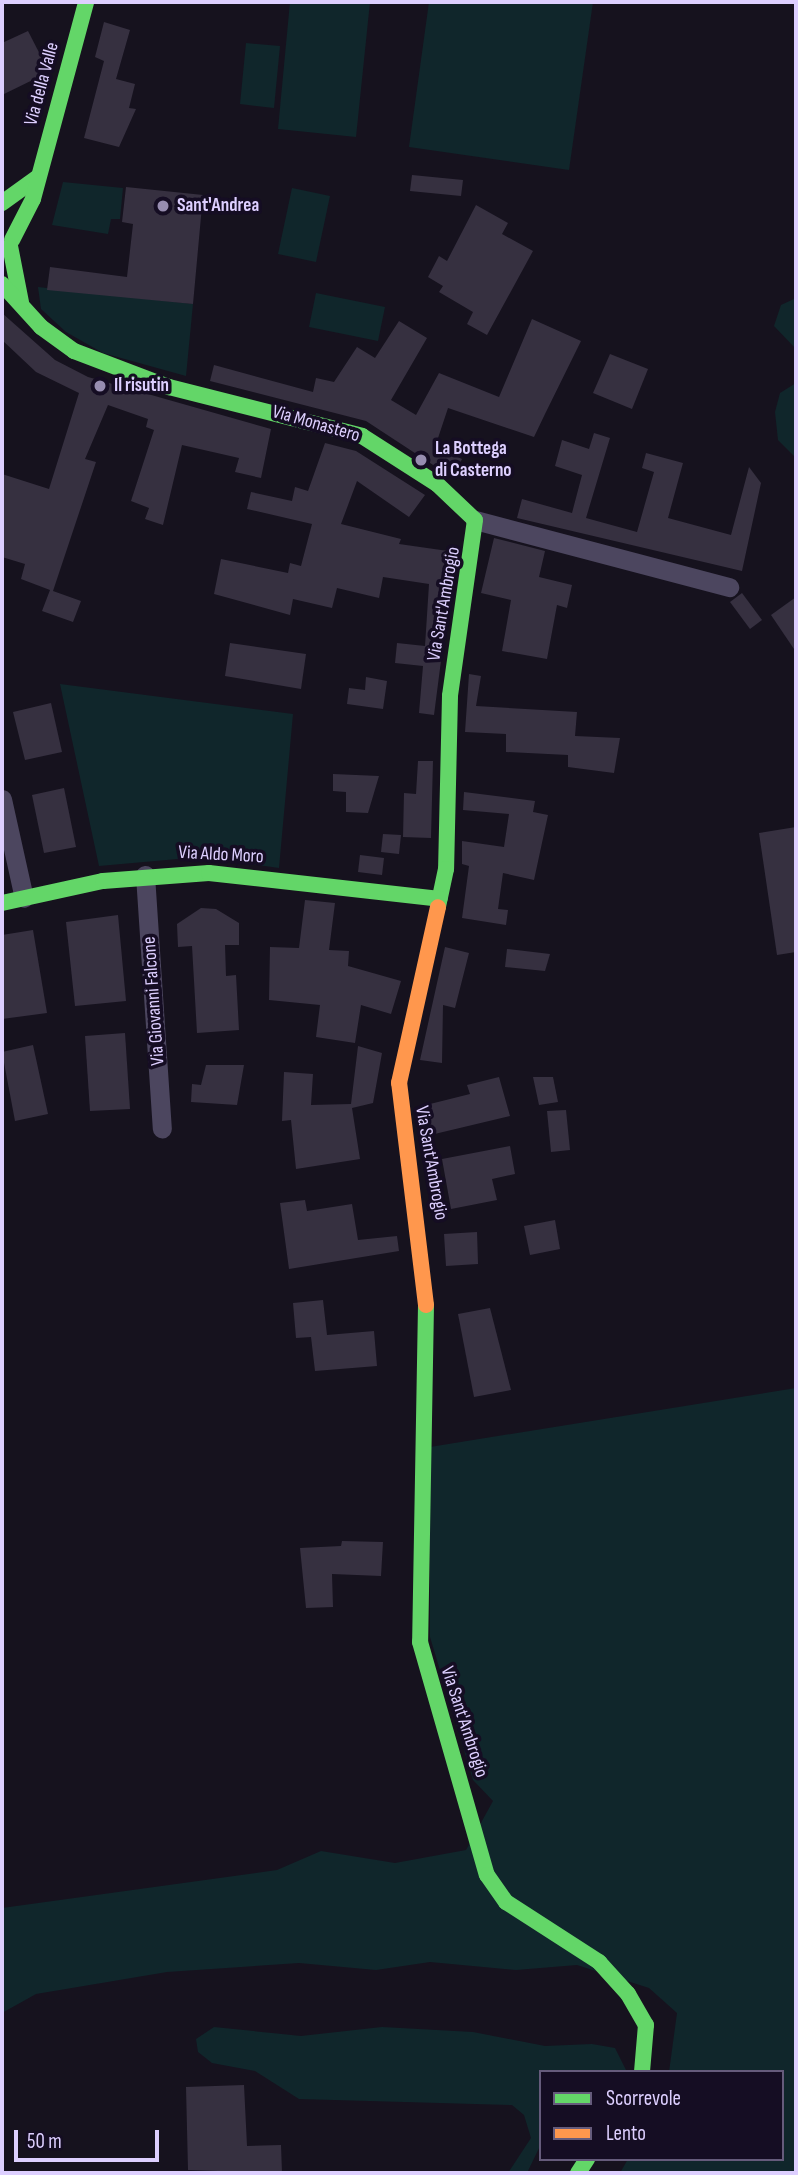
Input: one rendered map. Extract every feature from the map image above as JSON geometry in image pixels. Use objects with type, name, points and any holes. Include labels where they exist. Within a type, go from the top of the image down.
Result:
[{"type":"street","name":"Via della Valle","points":[[8,247],[38,177],[86,2]]},
{"type":"street","points":[[2,202],[38,177]]},
{"type":"street","points":[[2,218],[21,302]]},
{"type":"street","name":"Via Monastero","points":[[2,284],[54,339],[105,366],[362,436],[437,484],[475,520],[729,587]]},
{"type":"street","name":"Via Sant'Ambrogio","points":[[475,520],[450,696],[450,807],[440,899],[408,1025],[398,1109],[425,1265],[420,1642],[496,1892],[599,1962],[628,1994],[646,2025],[642,2070]]},
{"type":"street","points":[[2,799],[24,898]]},
{"type":"street","name":"Via Aldo Moro","points":[[2,903],[145,875],[209,873],[440,899]]},
{"type":"street","name":"Via Giovanni Falcone","points":[[145,875],[162,1128]]},
{"type":"green space","points":[[290,2],[370,2],[356,137],[278,129]]},
{"type":"green space","points":[[429,2],[593,2],[569,170],[409,147]]},
{"type":"green space","points":[[246,43],[280,46],[274,108],[240,104]]},
{"type":"green space","points":[[63,182],[123,188],[120,219],[111,219],[108,234],[52,225]]},
{"type":"green space","points":[[292,188],[330,196],[316,262],[278,254]]},
{"type":"green space","points":[[38,287],[193,304],[186,376],[103,353],[66,332],[41,309]]},
{"type":"green space","points":[[316,293],[385,307],[378,341],[309,327]]},
{"type":"green space","points":[[796,298],[796,349],[774,326],[781,305]]},
{"type":"green space","points":[[796,383],[796,458],[778,440],[775,412],[780,393]]},
{"type":"green space","points":[[60,684],[293,714],[279,868],[200,857],[99,866]]},
{"type":"green space","points":[[796,1388],[796,2173],[620,2173],[627,2161],[784,2161],[784,2070],[669,2070],[677,2013],[649,1988],[577,1965],[516,1970],[430,1962],[376,1970],[299,1963],[167,1972],[36,1994],[2,2013],[2,1908],[277,1870],[321,1851],[395,1863],[466,1850],[493,1801],[473,1780],[430,1637],[430,1447]]},
{"type":"green space","points":[[214,2027],[301,2036],[382,2027],[473,2032],[545,2046],[592,2044],[615,2048],[626,2070],[539,2070],[539,2148],[527,2173],[508,2173],[531,2138],[524,2115],[512,2105],[299,2099],[255,2071],[212,2063],[198,2052],[196,2039]]},
{"type":"building","points":[[104,22],[130,30],[116,79],[135,84],[129,108],[136,109],[119,147],[84,138],[104,61],[95,57]]},
{"type":"building","points":[[28,31],[49,72],[2,95],[2,43]]},
{"type":"building","points":[[412,175],[463,180],[461,196],[410,191]]},
{"type":"building","points":[[126,187],[203,195],[193,304],[47,290],[50,267],[127,277],[133,224],[122,222]]},
{"type":"building","points":[[476,205],[508,223],[502,234],[533,251],[487,335],[467,324],[473,312],[439,292],[443,286],[428,277],[439,256],[447,261]]},
{"type":"building","points":[[2,313],[55,360],[88,377],[271,429],[261,478],[235,472],[239,458],[182,445],[163,525],[145,519],[149,508],[131,501],[154,430],[146,427],[148,419],[108,405],[85,459],[96,462],[53,591],[81,601],[73,622],[42,611],[50,590],[21,579],[25,564],[2,557],[2,474],[49,489],[79,393],[36,372],[2,340]]},
{"type":"building","points":[[532,319],[581,341],[534,437],[448,408],[435,447],[462,459],[453,478],[366,421],[210,381],[214,365],[313,392],[316,378],[334,382],[357,347],[375,358],[399,321],[427,338],[391,400],[416,415],[439,373],[499,397]]},
{"type":"building","points":[[610,354],[648,369],[632,409],[593,393]]},
{"type":"building","points":[[594,433],[610,438],[586,518],[637,532],[654,472],[642,468],[646,453],[683,463],[668,518],[731,535],[749,467],[761,483],[742,571],[517,518],[522,499],[572,513],[582,475],[555,466],[562,440],[589,449]]},
{"type":"building","points":[[325,443],[356,451],[425,495],[409,517],[357,481],[341,524],[401,539],[399,544],[455,552],[434,715],[419,713],[423,666],[395,663],[397,643],[425,646],[429,584],[383,577],[379,598],[337,588],[332,608],[293,599],[290,615],[214,594],[221,559],[288,573],[290,563],[301,566],[312,524],[247,509],[251,492],[292,501],[295,487],[308,491]]},
{"type":"building","points":[[494,538],[545,551],[539,577],[572,585],[567,608],[557,605],[547,659],[502,651],[511,600],[481,593]]},
{"type":"building","points":[[742,593],[762,620],[750,629],[730,602]]},
{"type":"building","points":[[796,597],[796,652],[771,615]]},
{"type":"building","points":[[230,643],[306,654],[301,689],[225,676]]},
{"type":"building","points":[[469,674],[481,676],[476,706],[577,712],[575,736],[620,738],[614,773],[568,767],[568,755],[506,752],[506,734],[465,732]]},
{"type":"building","points":[[366,677],[387,681],[383,709],[347,704],[349,688],[365,690]]},
{"type":"building","points":[[51,703],[62,752],[25,760],[13,712]]},
{"type":"building","points":[[418,761],[433,761],[431,838],[403,837],[404,793],[416,794]]},
{"type":"building","points":[[333,774],[379,776],[368,813],[346,812],[346,792],[333,791]]},
{"type":"building","points":[[64,788],[76,847],[44,853],[32,795]]},
{"type":"building","points":[[464,792],[535,801],[533,812],[548,815],[534,880],[503,873],[498,909],[508,910],[506,925],[462,918],[469,866],[462,864],[462,841],[504,847],[509,814],[463,810]]},
{"type":"building","points":[[796,827],[796,952],[777,955],[759,833]]},
{"type":"building","points":[[383,834],[401,835],[399,854],[381,852]]},
{"type":"building","points":[[360,855],[384,858],[382,875],[358,872]]},
{"type":"building","points":[[305,900],[335,903],[329,950],[349,951],[348,966],[401,981],[391,1014],[361,1005],[355,1043],[316,1037],[320,1005],[269,1000],[270,947],[299,948]]},
{"type":"building","points":[[201,908],[216,909],[239,923],[239,945],[225,945],[226,976],[236,975],[239,1030],[197,1033],[192,946],[178,947],[177,924]]},
{"type":"building","points":[[118,915],[126,1001],[75,1006],[66,922]]},
{"type":"building","points":[[33,930],[47,1013],[2,1019],[2,935]]},
{"type":"building","points":[[445,947],[469,953],[455,1008],[443,1005],[442,1063],[420,1060]]},
{"type":"building","points":[[507,949],[550,954],[545,971],[505,967]]},
{"type":"building","points":[[125,1033],[130,1109],[90,1111],[85,1036]]},
{"type":"building","points":[[33,1045],[48,1114],[15,1121],[2,1052]]},
{"type":"building","points":[[358,1046],[382,1053],[373,1103],[352,1108],[360,1159],[296,1169],[291,1120],[282,1121],[284,1072],[313,1074],[311,1105],[351,1104]]},
{"type":"building","points":[[206,1065],[244,1065],[237,1105],[191,1102],[192,1084],[201,1085]]},
{"type":"building","points":[[499,1077],[510,1116],[422,1137],[418,1107],[470,1094],[467,1085]]},
{"type":"building","points":[[533,1077],[553,1077],[558,1102],[539,1105]]},
{"type":"building","points":[[566,1110],[570,1150],[551,1152],[547,1111]]},
{"type":"building","points":[[510,1146],[515,1174],[492,1179],[497,1200],[451,1209],[442,1159]]},
{"type":"building","points":[[305,1200],[307,1211],[352,1204],[358,1240],[397,1236],[399,1251],[289,1269],[280,1203]]},
{"type":"building","points":[[555,1220],[560,1249],[530,1255],[524,1226]]},
{"type":"building","points":[[477,1232],[478,1264],[446,1266],[444,1234]]},
{"type":"building","points":[[323,1300],[327,1335],[374,1331],[377,1366],[315,1371],[311,1337],[296,1338],[293,1303]]},
{"type":"building","points":[[490,1308],[511,1390],[474,1397],[458,1314]]},
{"type":"building","points":[[342,1541],[383,1542],[381,1576],[332,1574],[333,1607],[306,1608],[300,1548],[341,1546]]},
{"type":"building","points":[[244,2085],[247,2146],[281,2145],[282,2173],[188,2170],[186,2087]]},
{"type":"traffic: fast","points":[[12,240],[33,199],[86,2]]},
{"type":"traffic: fast","points":[[2,203],[38,177]]},
{"type":"traffic: fast","points":[[10,246],[21,302]]},
{"type":"traffic: fast","points":[[2,284],[41,327],[74,351],[169,387],[362,436],[437,484],[475,520],[450,696],[446,869],[438,907]]},
{"type":"traffic: fast","points":[[2,903],[103,881],[209,873],[440,899]]},
{"type":"traffic: fast","points":[[426,1305],[420,1642],[487,1875],[506,1902],[599,1962],[628,1994],[646,2025],[642,2070]]},
{"type":"traffic: fast","points":[[578,2173],[586,2161]]},
{"type":"traffic: slow","points":[[426,1305],[399,1083],[438,907]]},
{"type":"place","name":"Sant'Andrea","points":[[163,206]]},
{"type":"place","name":"Il risutin","points":[[100,386]]},
{"type":"place","name":"La Bottega di Casterno","points":[[421,460]]}]
